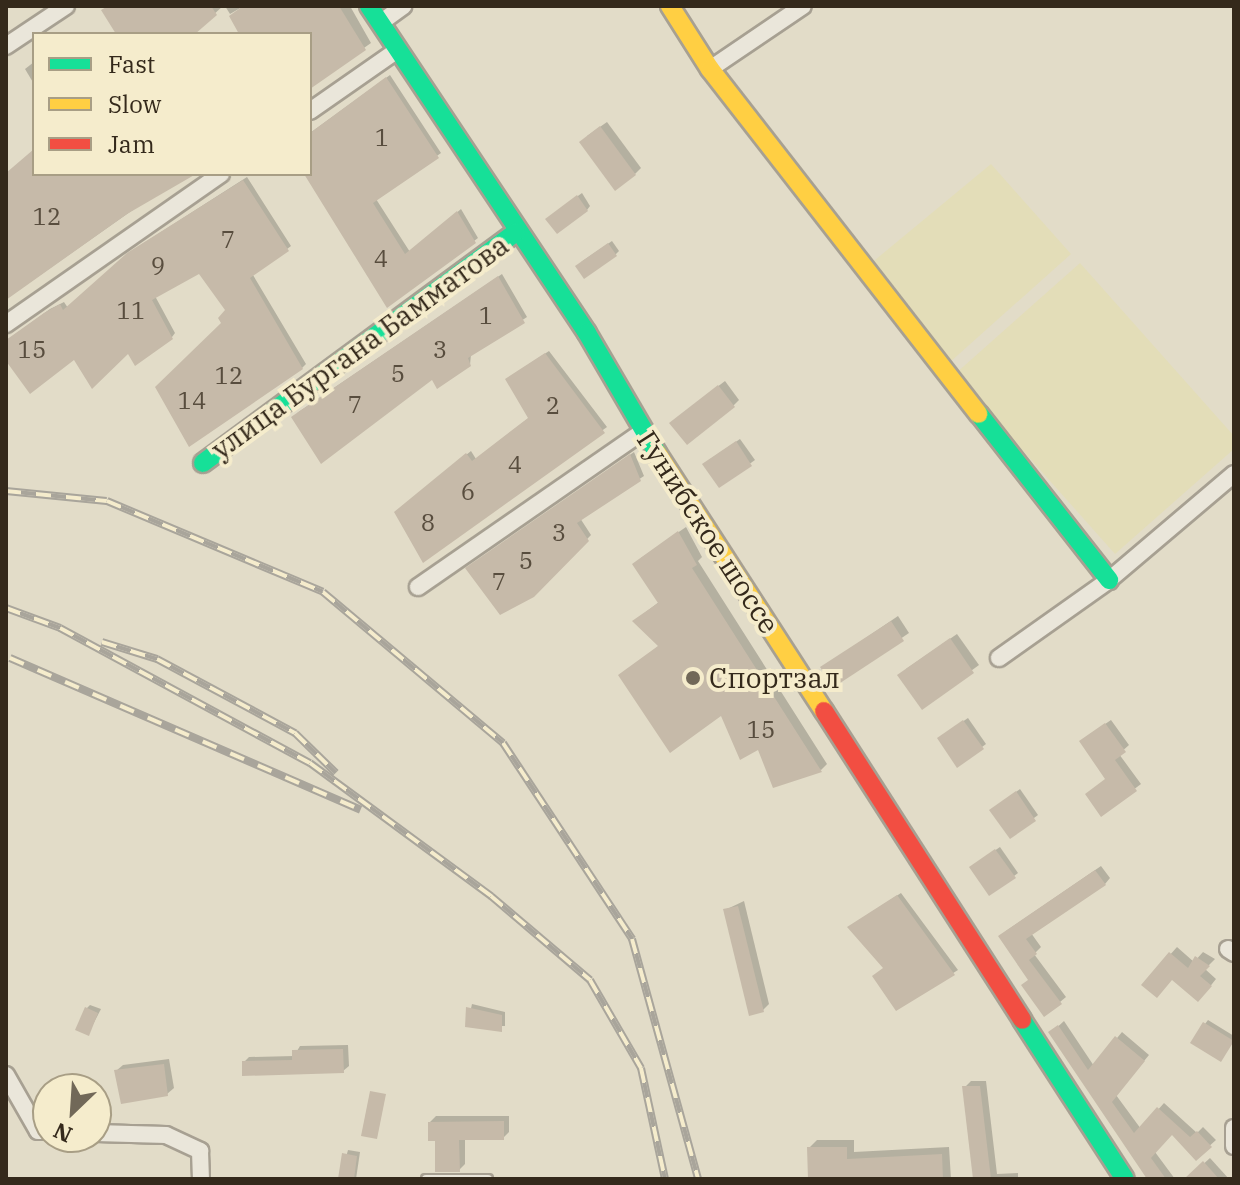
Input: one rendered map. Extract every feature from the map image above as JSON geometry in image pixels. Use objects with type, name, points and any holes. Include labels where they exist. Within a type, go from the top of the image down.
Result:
[{"type":"main road","name":"Гунибское шоссе","points":[[369,6],[462,139],[516,232],[587,333],[643,431],[1125,1179]]},
{"type":"main road","points":[[670,6],[710,69],[1109,580]]},
{"type":"main road","name":"улица Бургана Бамматова","points":[[203,463],[516,232]]},
{"type":"street","points":[[6,46],[66,6]]},
{"type":"street","points":[[380,23],[403,6]]},
{"type":"street","points":[[710,69],[803,6]]},
{"type":"street","points":[[312,110],[399,49]]},
{"type":"street","points":[[6,324],[218,176]]},
{"type":"street","points":[[418,587],[643,431]]},
{"type":"street","points":[[999,658],[1109,580],[1234,474]]},
{"type":"street","points":[[6,1075],[32,1120]]},
{"type":"street","points":[[112,1133],[166,1135],[200,1151],[201,1179]]},
{"type":"lane","points":[[426,1179],[488,1179]]},
{"type":"shaded area","points":[[991,164],[1071,254],[949,363],[869,265]]},
{"type":"shaded area","points":[[1080,263],[1234,436],[1234,449],[1115,554],[955,374]]},
{"type":"building","points":[[108,6],[211,6],[217,15],[197,32],[115,32],[101,10]]},
{"type":"building","points":[[243,6],[339,6],[366,50],[312,88],[312,32],[238,32],[229,16]]},
{"type":"building","points":[[386,77],[439,158],[373,203],[405,254],[457,211],[476,243],[387,308],[305,176],[312,176],[312,132]]},
{"type":"building","points":[[600,126],[636,175],[615,191],[579,142]]},
{"type":"building","points":[[32,151],[32,176],[193,176],[127,214],[6,300],[6,173]]},
{"type":"building","points":[[243,180],[289,251],[250,278],[303,369],[189,447],[155,387],[221,323],[218,318],[225,310],[199,274],[152,300],[173,339],[135,366],[128,354],[92,389],[74,360],[30,394],[6,361],[6,340],[60,304],[63,310],[127,253]]},
{"type":"building","points":[[577,195],[588,211],[557,234],[545,219]]},
{"type":"building","points":[[608,243],[617,256],[584,279],[575,266]]},
{"type":"building","points":[[498,276],[525,323],[468,358],[471,366],[437,389],[432,380],[321,464],[291,417]]},
{"type":"building","points":[[545,353],[605,433],[423,563],[394,512],[466,453],[472,461],[528,418],[505,379]]},
{"type":"building","points":[[718,385],[735,407],[687,445],[669,423]]},
{"type":"building","points":[[736,441],[752,466],[719,488],[702,464]]},
{"type":"building","points":[[630,454],[641,481],[577,523],[589,541],[534,597],[500,615],[465,568]]},
{"type":"building","points":[[678,531],[697,565],[692,568],[822,772],[773,788],[758,750],[740,760],[721,716],[670,753],[618,675],[658,646],[632,621],[658,603],[632,564]]},
{"type":"building","points":[[891,621],[904,641],[834,687],[820,667]]},
{"type":"building","points":[[950,638],[974,673],[922,710],[897,675]]},
{"type":"building","points":[[963,720],[984,749],[957,768],[937,738]]},
{"type":"building","points":[[1105,723],[1126,752],[1115,760],[1137,791],[1101,817],[1085,794],[1105,779],[1079,741]]},
{"type":"building","points":[[1016,791],[1036,821],[1010,839],[989,810]]},
{"type":"building","points":[[995,849],[1016,878],[989,896],[969,867]]},
{"type":"building","points":[[1095,870],[1106,885],[1026,939],[1037,954],[1029,960],[1062,1004],[1044,1017],[1021,985],[1028,980],[998,936]]},
{"type":"building","points":[[897,895],[955,975],[896,1011],[872,976],[883,968],[847,927]]},
{"type":"building","points":[[738,906],[764,1012],[749,1016],[723,909]]},
{"type":"building","points":[[1169,952],[1188,968],[1195,956],[1210,966],[1200,976],[1212,986],[1198,1002],[1172,980],[1157,998],[1141,985]]},
{"type":"building","points":[[85,1007],[98,1013],[89,1036],[75,1030]]},
{"type":"building","points":[[466,1007],[502,1015],[502,1032],[465,1027]]},
{"type":"building","points":[[1203,1022],[1234,1041],[1221,1062],[1190,1043]]},
{"type":"building","points":[[1058,1025],[1088,1070],[1115,1036],[1145,1061],[1112,1102],[1134,1133],[1157,1107],[1190,1137],[1197,1131],[1212,1147],[1196,1161],[1172,1135],[1151,1158],[1166,1179],[1147,1179],[1048,1032]]},
{"type":"building","points":[[343,1049],[344,1073],[242,1076],[242,1061],[292,1060],[292,1050]]},
{"type":"building","points":[[164,1064],[168,1096],[121,1104],[114,1070]]},
{"type":"building","points":[[962,1086],[980,1086],[991,1179],[973,1179]]},
{"type":"building","points":[[370,1091],[386,1094],[377,1139],[361,1136]]},
{"type":"building","points":[[504,1121],[504,1140],[459,1140],[460,1172],[435,1172],[435,1141],[428,1141],[428,1122]]},
{"type":"building","points":[[807,1147],[847,1147],[847,1159],[942,1154],[943,1179],[808,1179]]},
{"type":"building","points":[[342,1153],[357,1156],[354,1179],[338,1179]]},
{"type":"building","points":[[1203,1161],[1219,1179],[1184,1179]]},
{"type":"railway","points":[[6,491],[107,501],[323,592],[503,743],[632,939],[698,1179]]},
{"type":"railway","points":[[6,608],[60,628],[310,763],[491,896],[590,980],[641,1068],[665,1179]]},
{"type":"railway","points":[[102,642],[157,659],[295,733],[336,773]]},
{"type":"railway","points":[[10,658],[361,810]]},
{"type":"traffic: fast","points":[[369,6],[587,333],[657,453]]},
{"type":"traffic: fast","points":[[203,463],[516,232]]},
{"type":"traffic: fast","points":[[979,414],[1109,580]]},
{"type":"traffic: fast","points":[[1022,1020],[1125,1179]]},
{"type":"traffic: slow","points":[[670,6],[710,69],[979,414]]},
{"type":"traffic: slow","points":[[657,453],[824,711]]},
{"type":"traffic: jam","points":[[824,711],[1022,1020]]},
{"type":"place","name":"Спортзал","points":[[693,678]]}]
